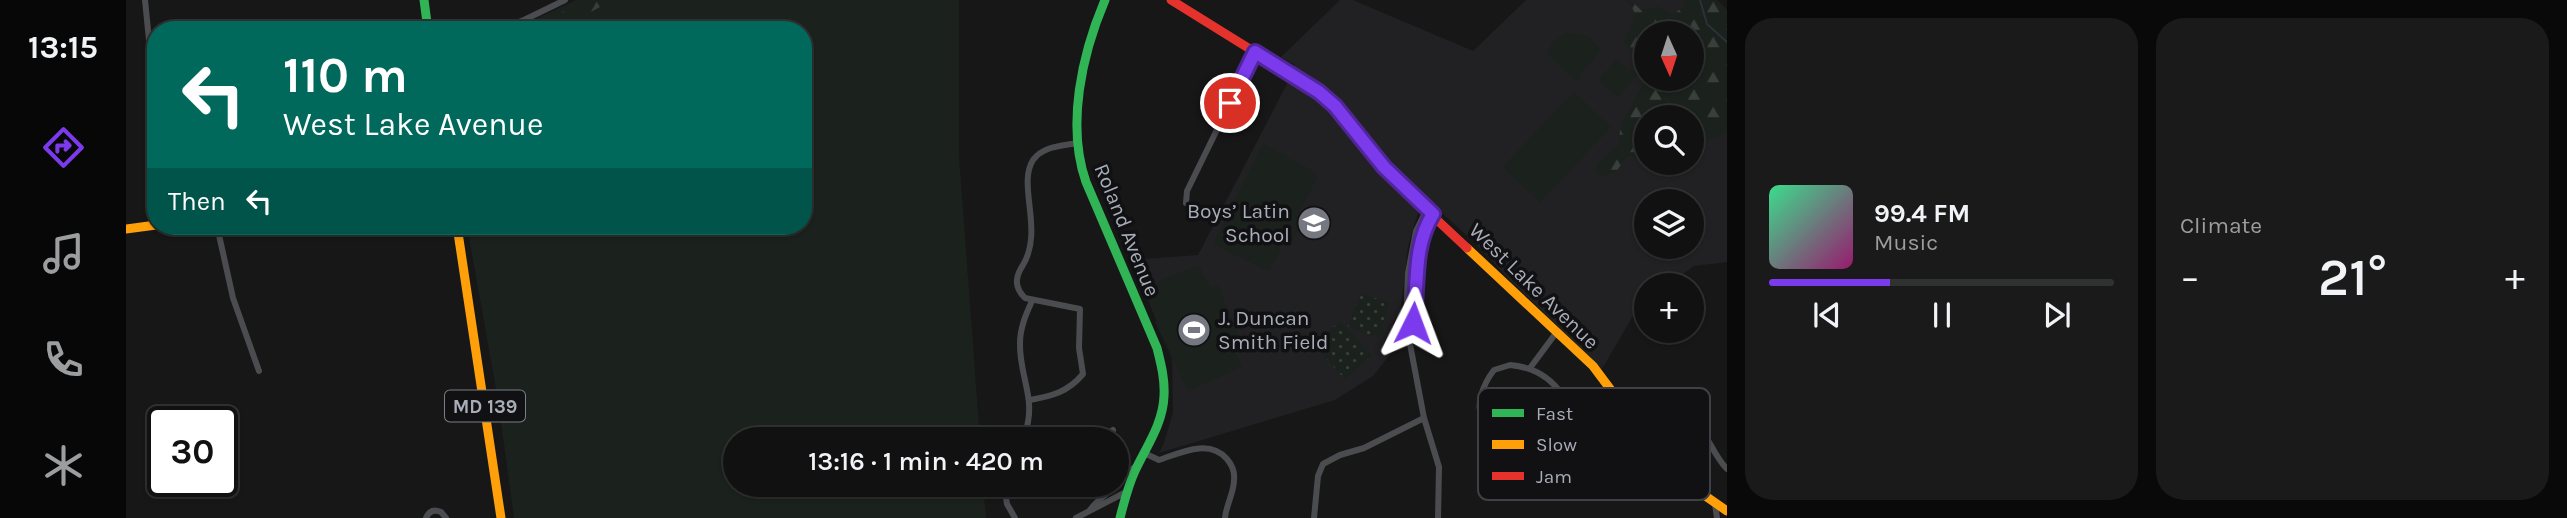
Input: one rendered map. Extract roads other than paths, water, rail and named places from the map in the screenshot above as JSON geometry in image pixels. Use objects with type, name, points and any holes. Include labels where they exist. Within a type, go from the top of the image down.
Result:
[{"type":"street","points":[[145,0],[147,21]]},
{"type":"street","points":[[424,0],[427,21]]},
{"type":"street","points":[[521,21],[565,0]]},
{"type":"street","name":"Roland Avenue","points":[[1105,0],[1094,28],[1079,108],[1077,143],[1087,182],[1163,368],[1166,392],[1163,415],[1129,484]]},
{"type":"street","name":"West Lake Avenue","points":[[1171,0],[1319,92],[1335,106],[1384,167],[1593,366],[1610,388]]},
{"type":"street","points":[[1186,203],[1187,191],[1255,52]]},
{"type":"street","points":[[1030,400],[1059,393],[1069,388],[1083,374],[1079,348],[1080,309],[1031,301],[1018,289],[1016,279],[1032,241],[1028,176],[1032,162],[1044,150],[1077,143]]},
{"type":"street","points":[[1430,211],[1416,231],[1408,273],[1406,323],[1424,418],[1439,467],[1438,518]]},
{"type":"street","points":[[126,229],[147,226]]},
{"type":"street","points":[[219,235],[233,298],[259,371]]},
{"type":"street","name":"MD 139","points":[[458,235],[501,518]]},
{"type":"street","points":[[1027,427],[1030,400],[1020,345],[1022,326],[1031,301]]},
{"type":"street","points":[[1530,368],[1556,333]]},
{"type":"street","points":[[1483,388],[1494,370],[1510,365],[1530,368],[1557,388]]},
{"type":"street","points":[[1314,518],[1318,476],[1323,464],[1340,455],[1364,448],[1424,418]]},
{"type":"street","points":[[1710,445],[1727,469]]},
{"type":"street","points":[[1144,453],[1159,460],[1202,448],[1219,452],[1225,457],[1235,478],[1225,518]]},
{"type":"street","points":[[1090,510],[1099,498],[1136,466]]},
{"type":"street","points":[[1006,497],[1015,518]]},
{"type":"street","points":[[1076,518],[1116,497]]},
{"type":"street","name":"Roland Avenue","points":[[1120,518],[1125,497]]},
{"type":"street","name":"West Lake Avenue","points":[[1710,500],[1727,511]]},
{"type":"street","points":[[1715,504],[1717,518]]},
{"type":"street","points":[[426,518],[432,511],[438,510],[446,518]]},
{"type":"waterway","points":[[1700,0],[1707,24],[1727,42]]},
{"type":"place","name":"Boys’ Latin School","points":[[1314,223]]},
{"type":"place","name":"J. Duncan Smith Field","points":[[1194,330]]}]
